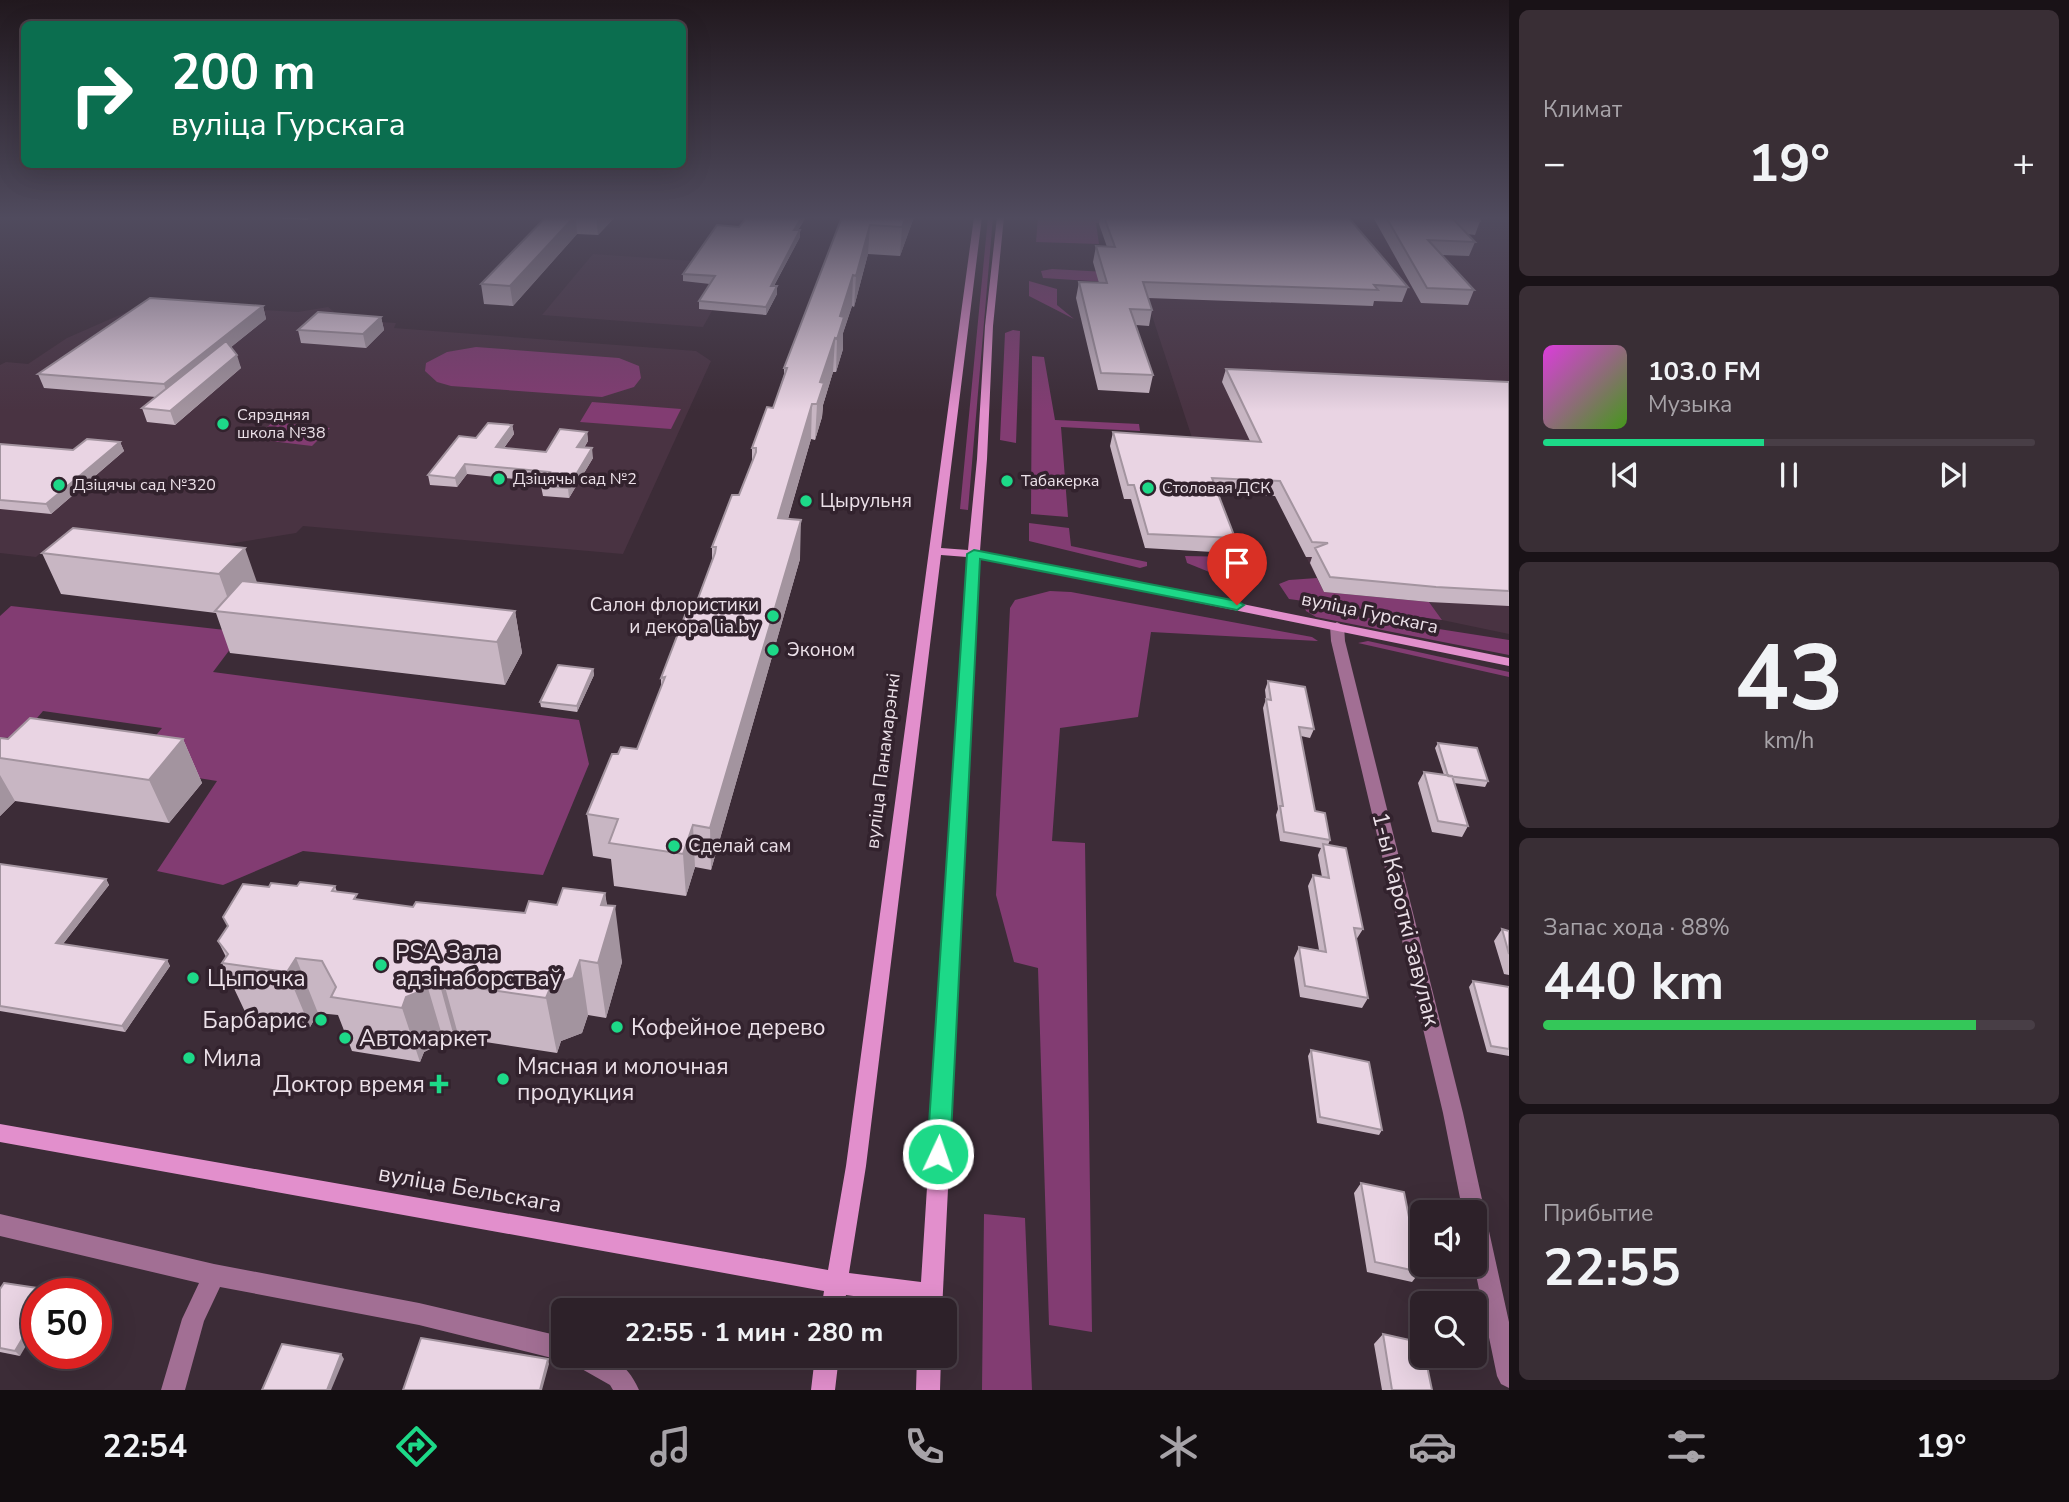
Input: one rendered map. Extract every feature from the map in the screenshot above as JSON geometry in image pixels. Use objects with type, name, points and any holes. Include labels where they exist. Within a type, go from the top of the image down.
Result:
[{"type":"main road","name":"вуліца Панамарэнкі","points":[[833,1298],[856,1166],[969,282]]},
{"type":"main road","points":[[931,1298],[953,880],[994,282]]},
{"type":"main road","name":"вуліца Гурскага","points":[[934,551],[974,554],[1337,625],[1509,662]]},
{"type":"main road","name":"вуліца Бельскага","points":[[0,1133],[835,1282],[908,1298]]},
{"type":"main road","points":[[823,1390],[826,1368]]},
{"type":"main road","points":[[928,1390],[929,1368]]},
{"type":"street","name":"1-ы Кароткі завулак","points":[[1337,625],[1338,641],[1450,1100],[1472,1200]]},
{"type":"street","points":[[0,1225],[214,1275],[419,1314],[551,1346]]},
{"type":"street","name":"1-ы Кароткі завулак","points":[[1487,1272],[1509,1376]]},
{"type":"street","points":[[173,1390],[193,1319],[214,1275]]},
{"type":"street","points":[[602,1368],[618,1377],[627,1390]]},
{"type":"shaded area","points":[[570,282],[728,282],[703,327],[542,315]]},
{"type":"shaded area","points":[[982,282],[987,282],[968,510],[960,509]]},
{"type":"shaded area","points":[[1029,282],[1057,289],[1057,305],[1074,319],[1029,296]]},
{"type":"shaded area","points":[[1141,282],[1509,282],[1509,634],[1442,620],[1429,602],[1324,592],[1271,488],[1240,494],[1208,493],[1230,553],[1145,548],[1131,500],[1124,499],[1110,446],[1197,453]]},
{"type":"shaded area","name":"Сярэдняя школа №38","points":[[147,303],[298,312],[328,307],[338,315],[335,319],[396,323],[394,328],[696,351],[711,361],[623,554],[303,526],[296,533],[185,551],[56,540],[36,557],[0,553],[0,365],[6,362],[28,364],[67,338]]},
{"type":"shaded area","points":[[1020,331],[1016,443],[1000,440],[1005,333]]},
{"type":"shaded area","points":[[476,347],[619,358],[639,366],[641,378],[634,387],[602,397],[451,386],[437,382],[425,371],[426,363],[447,352]]},
{"type":"shaded area","points":[[1032,356],[1044,357],[1055,420],[1139,424],[1140,431],[1061,427],[1068,517],[1031,514]]},
{"type":"shaded area","points":[[592,402],[681,409],[671,429],[580,422]]},
{"type":"shaded area","points":[[273,422],[330,428],[312,446],[253,439]]},
{"type":"shaded area","points":[[1029,523],[1069,528],[1071,546],[1147,562],[1147,566],[1140,568],[1029,541]]},
{"type":"shaded area","points":[[1185,556],[1237,557],[1251,586],[1249,588],[1187,563]]},
{"type":"shaded area","points":[[1317,578],[1324,592],[1429,602],[1442,620],[1289,599],[1279,584],[1289,580]]},
{"type":"shaded area","points":[[1050,591],[1071,592],[1312,637],[1318,641],[1151,632],[1138,717],[1060,728],[1052,841],[1085,843],[1092,1332],[1049,1325],[1038,968],[1014,962],[996,895],[1010,608],[1015,600]]},
{"type":"shaded area","points":[[11,606],[243,632],[213,672],[579,720],[589,764],[543,875],[303,851],[223,885],[157,871],[217,781],[123,766],[144,750],[162,728],[43,711],[21,737],[0,738],[0,616]]},
{"type":"shaded area","points":[[1305,608],[1509,640],[1509,655],[1316,617]]},
{"type":"shaded area","points":[[1368,641],[1509,672],[1509,677],[1358,643]]},
{"type":"shaded area","points":[[984,1214],[1025,1218],[1032,1390],[982,1390]]},
{"type":"building","points":[[483,282],[514,282],[510,286],[481,284]]},
{"type":"building","points":[[711,282],[773,282],[771,286],[777,286],[766,307],[699,301]]},
{"type":"building","points":[[817,282],[851,282],[840,316],[844,317],[820,382],[824,383],[817,404],[812,404],[778,518],[801,520],[710,828],[693,825],[683,854],[609,843],[618,819],[587,814],[612,754],[618,754],[621,747],[637,749],[687,610],[693,611],[696,604],[715,553],[716,547],[712,547],[732,495],[739,495],[756,452],[756,448],[752,448],[767,407],[773,408],[787,368],[784,368]]},
{"type":"building","points":[[1079,282],[1107,282],[1404,282],[1408,287],[1374,285],[1378,290],[1143,282],[1152,310],[1130,309],[1153,375],[1101,373]]},
{"type":"building","points":[[1423,282],[1467,282],[1474,290],[1427,288]]},
{"type":"building","points":[[150,298],[263,306],[164,384],[38,374]]},
{"type":"building","points":[[318,312],[381,317],[363,334],[298,330]]},
{"type":"building","points":[[226,341],[237,355],[170,411],[142,408]]},
{"type":"building","points":[[1226,369],[1509,382],[1509,591],[1330,577],[1315,548],[1328,543],[1312,542],[1280,481],[1212,478],[1235,538],[1148,534],[1134,485],[1128,485],[1113,432],[1261,442]]},
{"type":"building","points":[[488,423],[512,425],[496,447],[546,452],[560,429],[587,432],[577,447],[592,448],[568,488],[541,486],[550,472],[465,464],[455,478],[428,475],[459,436],[476,438]]},
{"type":"building","points":[[87,439],[120,442],[46,504],[0,500],[0,444],[73,450]]},
{"type":"building","points":[[73,528],[245,548],[219,574],[42,553]]},
{"type":"building","points":[[242,581],[515,611],[497,642],[215,611]]},
{"type":"building","points":[[558,665],[593,669],[577,706],[540,702]]},
{"type":"building","points":[[1268,681],[1305,687],[1314,729],[1299,727],[1315,811],[1325,813],[1330,840],[1284,832],[1280,806],[1283,806],[1266,699],[1271,700]]},
{"type":"building","points":[[30,718],[183,739],[149,780],[0,758],[0,738],[8,739]]},
{"type":"building","points":[[1438,743],[1477,748],[1488,781],[1448,776]]},
{"type":"building","points":[[1424,772],[1452,776],[1468,826],[1438,821]]},
{"type":"building","points":[[1323,844],[1346,848],[1363,929],[1354,928],[1368,998],[1305,986],[1299,947],[1326,952],[1313,875],[1329,878]]},
{"type":"building","points":[[0,864],[106,879],[56,943],[167,960],[122,1026],[0,1006]]},
{"type":"building","points":[[300,882],[335,886],[332,891],[357,894],[354,899],[413,907],[416,902],[525,913],[529,901],[557,905],[563,888],[605,893],[601,905],[615,906],[598,963],[580,960],[573,978],[551,986],[546,998],[444,983],[441,989],[428,988],[406,997],[402,1008],[331,997],[336,987],[322,961],[296,958],[287,972],[222,963],[228,954],[218,941],[228,926],[223,917],[243,884],[269,887],[271,883],[297,886]]},
{"type":"building","points":[[1502,929],[1509,931],[1509,954]]},
{"type":"building","points":[[1473,981],[1509,987],[1509,1049],[1491,1046]]},
{"type":"building","points":[[1311,1050],[1369,1062],[1382,1130],[1320,1117]]},
{"type":"building","points":[[1361,1183],[1404,1192],[1410,1222],[1410,1270],[1375,1262]]},
{"type":"building","points":[[4,1283],[21,1286],[21,1341],[15,1351],[0,1348],[0,1289]]},
{"type":"building","points":[[1383,1334],[1410,1340],[1410,1368],[1427,1368],[1432,1390],[1392,1390]]},
{"type":"building","points":[[421,1338],[548,1359],[540,1390],[403,1390]]},
{"type":"building","points":[[282,1344],[341,1354],[327,1390],[262,1390]]},
{"type":"place","name":"Сярэдняя школа №38","points":[[223,424]]},
{"type":"place","name":"Дзіцячы сад №2","points":[[499,479]]},
{"type":"place","name":"Табакерка","points":[[1007,481]]},
{"type":"place","name":"Дзіцячы сад №320","points":[[59,485]]},
{"type":"place","name":"Столовая ДСК","points":[[1148,488]]},
{"type":"place","name":"Цырульня","points":[[806,501]]},
{"type":"place","name":"Салон флористики и декора lia.by","points":[[773,616]]},
{"type":"place","name":"Эконом","points":[[773,650]]},
{"type":"place","name":"Сделай сам","points":[[674,846]]},
{"type":"place","name":"PSA Зала адзінаборстваў","points":[[381,965]]},
{"type":"place","name":"Цыпочка","points":[[193,978]]},
{"type":"place","name":"Барбарис","points":[[321,1020]]},
{"type":"place","name":"Кофейное дерево","points":[[617,1027]]},
{"type":"place","name":"Автомаркет","points":[[345,1038]]},
{"type":"place","name":"Мила","points":[[189,1058]]},
{"type":"place","name":"Мясная и молочная продукция","points":[[503,1079]]},
{"type":"place","name":"Доктор время","points":[[439,1084]]},
{"type":"route","points":[[938,1154],[954,850],[974,554],[1237,605]]}]
